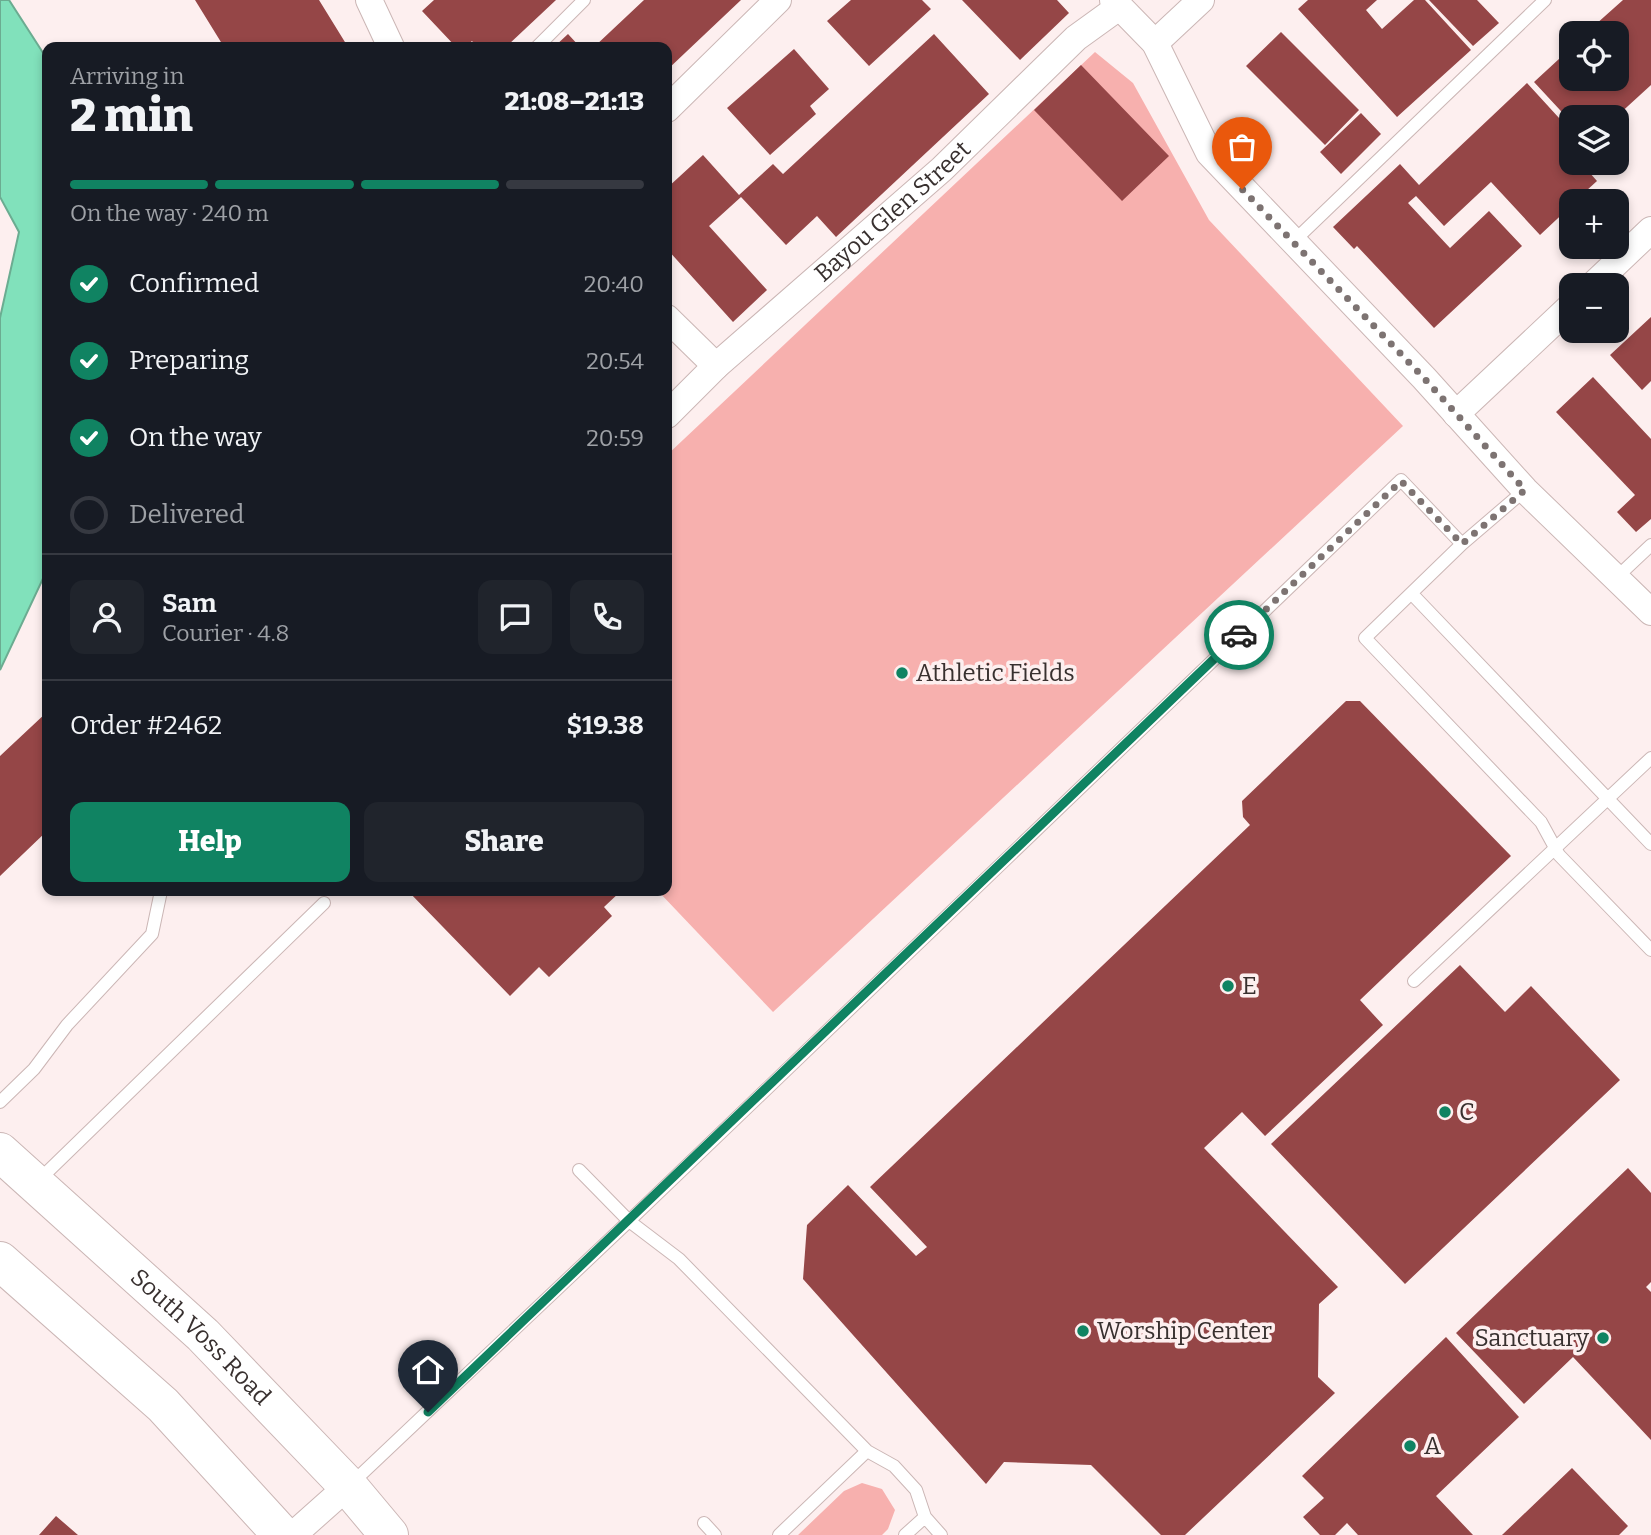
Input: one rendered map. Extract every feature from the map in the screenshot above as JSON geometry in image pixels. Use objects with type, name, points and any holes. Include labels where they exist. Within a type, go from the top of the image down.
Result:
[{"type":"main road","name":"South Voss Road","points":[[0,1152],[203,1335],[348,1486],[389,1535]]},
{"type":"main road","points":[[0,1261],[163,1405],[282,1535]]},
{"type":"street","points":[[369,0],[389,42]]},
{"type":"street","points":[[672,105],[778,0]]},
{"type":"street","points":[[1155,43],[1201,0]]},
{"type":"street","points":[[1116,3],[1155,43],[1209,153],[1525,490],[1651,612]]},
{"type":"street","name":"Bayou Glen Street","points":[[672,410],[716,366],[942,169],[1076,38],[1116,3]]},
{"type":"street","points":[[1605,273],[1651,230]]},
{"type":"street","points":[[1456,414],[1559,317]]},
{"type":"street","points":[[672,323],[716,366]]},
{"type":"street","points":[[293,1535],[348,1486]]},
{"type":"lane","points":[[542,42],[584,0]]},
{"type":"lane","points":[[1293,242],[1545,0]]},
{"type":"lane","points":[[348,1486],[629,1221],[1401,481],[1462,544]]},
{"type":"lane","points":[[1525,490],[1462,544],[1365,638],[1541,822],[1555,848],[1651,950]]},
{"type":"lane","points":[[1616,578],[1651,545]]},
{"type":"lane","points":[[1412,594],[1651,844]]},
{"type":"lane","points":[[1414,981],[1651,758]]},
{"type":"lane","points":[[0,1102],[34,1069],[67,1025],[152,934],[160,896]]},
{"type":"lane","points":[[36,1184],[324,903]]},
{"type":"lane","points":[[579,1170],[629,1221],[679,1259],[867,1451],[894,1466],[916,1490],[925,1517],[941,1535]]},
{"type":"lane","points":[[779,1535],[867,1451]]},
{"type":"lane","points":[[905,1535],[925,1517]]},
{"type":"lane","points":[[704,1523],[715,1535]]},
{"type":"shaded area","points":[[0,0],[9,0],[42,51],[42,581],[0,670],[0,318],[19,232],[0,197]]},
{"type":"shaded area","name":"Athletic Fields","points":[[1095,52],[1133,83],[1209,220],[1403,426],[773,1012],[663,896],[672,896],[672,450]]},
{"type":"shaded area","points":[[862,1483],[882,1489],[895,1510],[888,1529],[882,1535],[798,1535],[844,1491]]},
{"type":"building","points":[[195,0],[319,0],[345,42],[221,42]]},
{"type":"building","points":[[434,0],[556,0],[511,42],[451,42],[422,11]]},
{"type":"building","points":[[644,0],[741,0],[672,65],[672,42],[599,42]]},
{"type":"building","points":[[851,0],[922,0],[931,9],[869,66],[827,21]]},
{"type":"building","points":[[962,0],[1057,0],[1069,13],[1020,60]]},
{"type":"building","points":[[1308,0],[1377,0],[1366,10],[1382,29],[1414,0],[1425,0],[1471,50],[1397,117],[1298,9]]},
{"type":"building","points":[[1429,0],[1477,0],[1499,23],[1473,46]]},
{"type":"building","points":[[1623,0],[1651,0],[1651,85],[1629,105],[1559,105],[1559,109],[1534,82],[1559,59],[1559,91],[1629,91],[1629,21],[1599,21]]},
{"type":"building","points":[[1281,32],[1359,110],[1325,145],[1246,66]]},
{"type":"building","points":[[568,34],[575,42],[559,42]]},
{"type":"building","points":[[934,34],[989,94],[836,237],[817,216],[786,245],[741,197],[709,226],[767,290],[733,322],[672,255],[672,183],[703,155],[739,195],[773,164],[783,174]]},
{"type":"building","points":[[794,49],[829,89],[810,106],[816,114],[770,155],[727,108]]},
{"type":"building","points":[[1081,65],[1169,156],[1122,201],[1034,110]]},
{"type":"building","points":[[1527,83],[1559,118],[1559,175],[1592,175],[1597,181],[1588,189],[1559,189],[1559,217],[1540,235],[1491,182],[1444,226],[1416,196],[1408,203],[1450,248],[1489,211],[1522,246],[1434,328],[1357,246],[1354,249],[1333,227],[1400,164],[1419,185]]},
{"type":"building","points":[[1361,113],[1381,134],[1341,174],[1320,152]]},
{"type":"building","points":[[1651,317],[1651,381],[1642,390],[1610,355],[1623,343],[1629,343],[1629,337]]},
{"type":"building","points":[[1593,377],[1651,439],[1651,519],[1636,532],[1617,512],[1635,495],[1556,412]]},
{"type":"building","points":[[1346,701],[1360,701],[1511,856],[1360,1000],[1383,1025],[1265,1136],[1242,1112],[1204,1148],[1338,1287],[1319,1304],[1318,1377],[1335,1393],[1185,1535],[1161,1535],[1091,1465],[1004,1462],[986,1484],[803,1279],[807,1225],[848,1185],[916,1256],[927,1247],[870,1187],[1250,825],[1243,817],[1242,801]]},
{"type":"building","points":[[42,717],[42,836],[0,876],[0,756]]},
{"type":"building","points":[[413,896],[616,896],[604,907],[612,916],[549,977],[539,967],[510,996]]},
{"type":"building","name":"C","points":[[1460,965],[1505,1012],[1531,986],[1620,1080],[1405,1284],[1271,1144]]},
{"type":"building","points":[[1628,1168],[1651,1193],[1651,1282],[1646,1287],[1651,1292],[1651,1440],[1573,1357],[1524,1404],[1456,1333]]},
{"type":"building","name":"A","points":[[1446,1337],[1519,1417],[1436,1496],[1473,1535],[1358,1535],[1347,1523],[1335,1535],[1320,1535],[1303,1517],[1324,1498],[1302,1476]]},
{"type":"building","points":[[1572,1468],[1628,1526],[1619,1535],[1502,1535]]},
{"type":"building","points":[[56,1516],[78,1535],[39,1535]]},
{"type":"way so far","points":[[1239,635],[1401,481],[1462,544],[1525,490],[1424,378],[1242,189]]},
{"type":"place","name":"Athletic Fields","points":[[902,673]]},
{"type":"place","name":"E","points":[[1228,986]]},
{"type":"place","name":"C","points":[[1445,1112]]},
{"type":"place","name":"Worship Center","points":[[1083,1331]]},
{"type":"place","name":"Sanctuary","points":[[1603,1338]]},
{"type":"place","name":"A","points":[[1410,1446]]},
{"type":"route","points":[[428,1412],[1239,635]]}]
